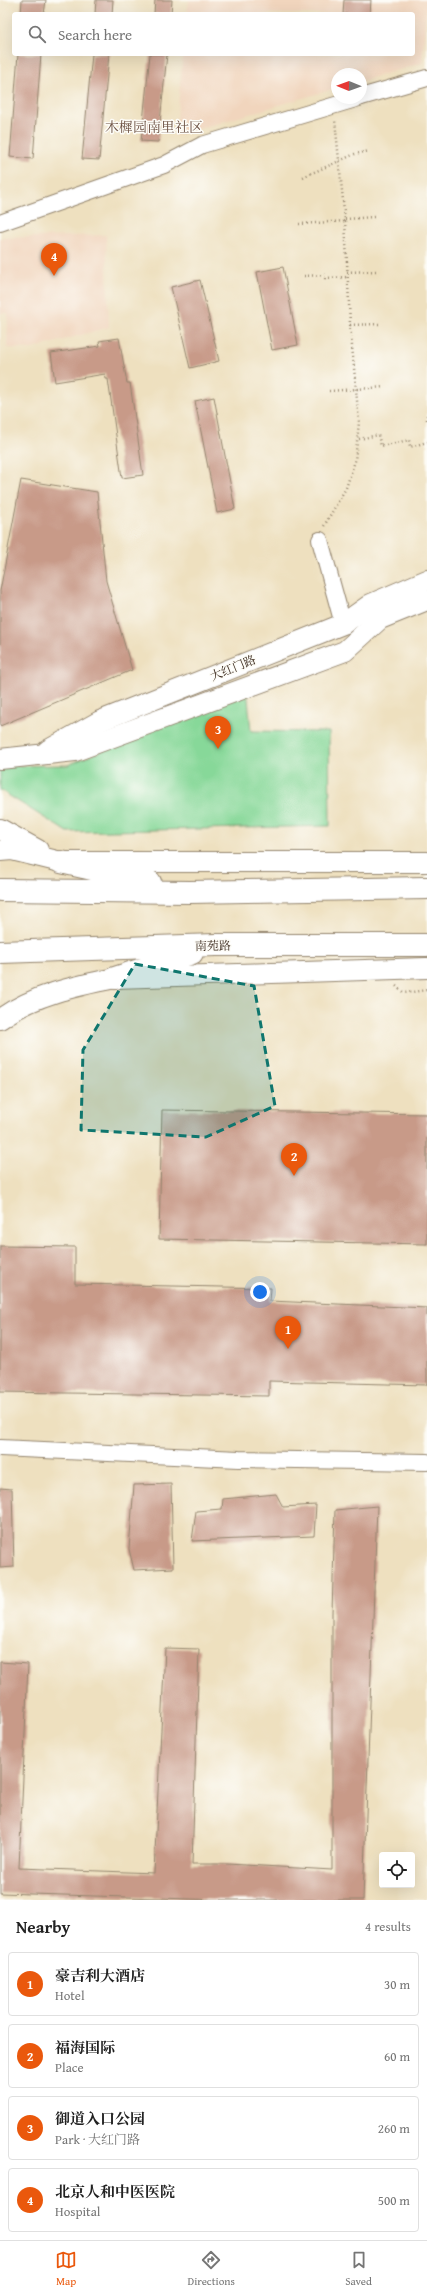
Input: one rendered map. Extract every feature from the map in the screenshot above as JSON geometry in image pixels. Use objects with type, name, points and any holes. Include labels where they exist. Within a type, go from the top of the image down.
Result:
[{"type":"highway","points":[[61,862],[190,892]]},
{"type":"highway","points":[[0,890],[190,892],[427,888]]},
{"type":"highway","points":[[115,978],[216,945]]},
{"type":"highway","name":"南苑路","points":[[0,952],[216,945],[427,945]]},
{"type":"street","points":[[367,96],[427,78]]},
{"type":"street","points":[[0,223],[164,165],[202,145],[340,104]]},
{"type":"street","points":[[320,540],[343,624]]},
{"type":"street","name":"大红门路","points":[[37,756],[100,721],[343,624],[371,604],[427,580]]},
{"type":"street","name":"大红门路","points":[[0,759],[75,751],[345,651],[380,619],[427,600]]},
{"type":"street","points":[[0,829],[61,862]]},
{"type":"street","points":[[0,851],[12,850],[61,862],[427,862]]},
{"type":"street","points":[[5,1012],[70,988],[115,978],[427,968]]},
{"type":"street","points":[[0,1448],[238,1459],[427,1462]]},
{"type":"path","points":[[320,540],[325,523],[346,488],[355,461],[359,439],[357,390],[350,325],[345,220],[333,106]]},
{"type":"path","points":[[303,177],[340,162],[355,154],[369,151]]},
{"type":"path","points":[[299,224],[374,217]]},
{"type":"path","points":[[347,272],[377,270]]},
{"type":"path","points":[[304,276],[324,275],[325,278],[348,278]]},
{"type":"path","points":[[350,325],[380,324]]},
{"type":"path","points":[[329,391],[384,387]]},
{"type":"path","points":[[427,415],[427,421]]},
{"type":"path","points":[[359,439],[378,436],[381,446],[409,440],[410,446],[427,442]]},
{"type":"path","points":[[404,992],[427,990]]},
{"type":"highlighted area","points":[[135,964],[254,986],[275,1106],[206,1137],[81,1130],[83,1050]]},
{"type":"shaded area","points":[[189,0],[427,0],[422,63],[367,79],[367,68],[331,68],[331,90],[175,136],[183,56],[415,56],[415,12],[187,12]]},
{"type":"shaded area","points":[[106,235],[109,327],[32,349],[7,348],[8,313],[0,313],[0,238]]},
{"type":"green space","points":[[247,688],[251,731],[329,732],[330,826],[67,832],[0,790],[0,766],[68,765]]},
{"type":"building","points":[[22,0],[46,0],[44,12],[21,12]]},
{"type":"building","points":[[96,0],[113,0],[112,12],[95,12]]},
{"type":"building","points":[[155,0],[172,0],[171,12],[154,12]]},
{"type":"building","points":[[344,0],[371,0],[370,12],[343,12]]},
{"type":"building","points":[[18,56],[41,56],[33,159],[10,157]]},
{"type":"building","points":[[92,56],[109,56],[99,160],[82,159]]},
{"type":"building","points":[[150,56],[167,56],[158,142],[141,141]]},
{"type":"building","points":[[283,267],[298,345],[272,350],[257,272]]},
{"type":"building","points":[[200,280],[219,361],[190,368],[171,287]]},
{"type":"building","points":[[119,338],[127,383],[130,383],[143,475],[122,478],[108,379],[106,379],[105,374],[55,382],[51,353],[100,346],[99,341]]},
{"type":"building","points":[[214,397],[235,509],[217,513],[195,401]]},
{"type":"building","points":[[21,480],[97,492],[106,581],[132,670],[0,726],[0,591]]},
{"type":"building","points":[[162,1110],[427,1114],[427,1244],[159,1239]]},
{"type":"building","points":[[0,1246],[75,1247],[75,1284],[271,1288],[270,1301],[427,1308],[427,1385],[269,1381],[269,1396],[0,1392]]},
{"type":"building","points":[[171,1484],[173,1568],[134,1570],[129,1549],[134,1485]]},
{"type":"building","points":[[0,1488],[12,1489],[14,1567],[0,1568]]},
{"type":"building","points":[[276,1494],[283,1507],[316,1505],[314,1536],[192,1541],[196,1511],[222,1509],[223,1499]]},
{"type":"building","points":[[377,1506],[363,1900],[222,1900],[0,1893],[0,1662],[28,1664],[19,1868],[154,1873],[165,1648],[199,1649],[192,1864],[227,1864],[332,1870],[332,1613],[335,1510]]},
{"type":"place","name":"北京人和中医医院","points":[[54,276]]},
{"type":"place","name":"御道入口公园","points":[[218,749]]},
{"type":"place","name":"福海国际","points":[[294,1176]]},
{"type":"place","name":"豪吉利大酒店","points":[[288,1349]]},
{"type":"district","name":"木樨园南里社区","points":[[154,127]]}]
